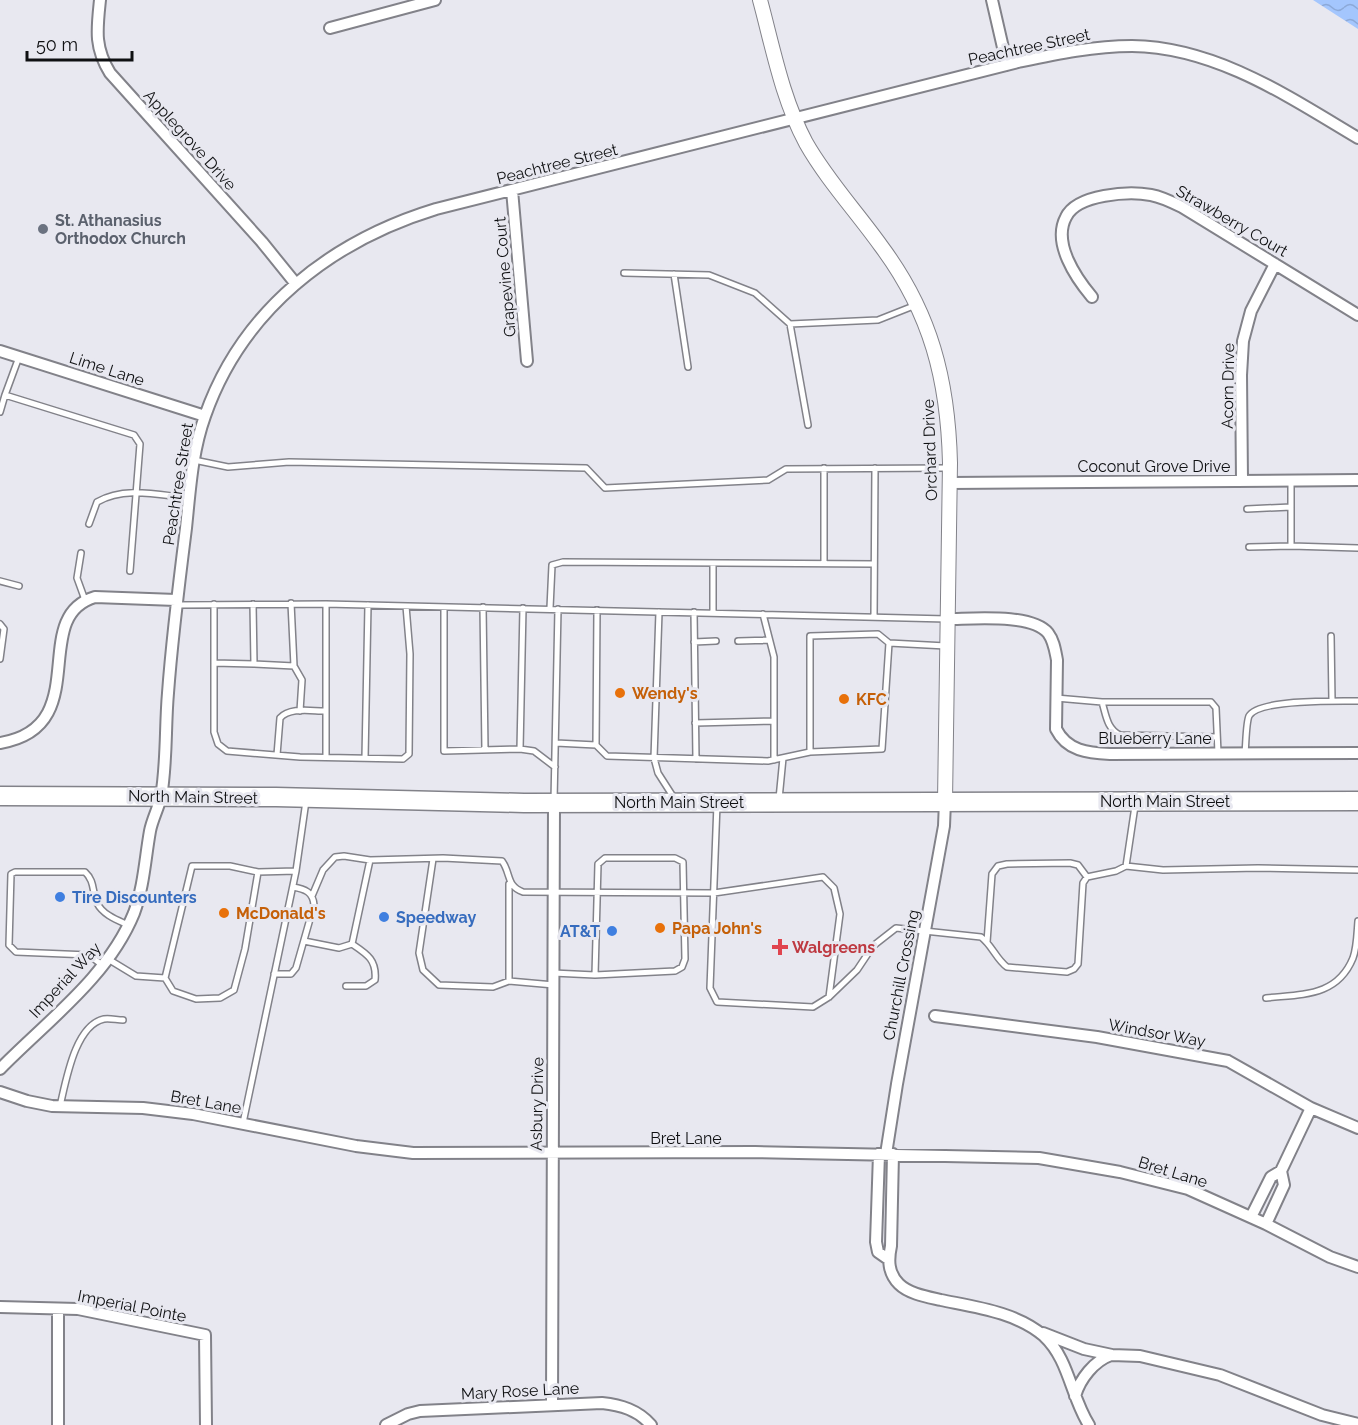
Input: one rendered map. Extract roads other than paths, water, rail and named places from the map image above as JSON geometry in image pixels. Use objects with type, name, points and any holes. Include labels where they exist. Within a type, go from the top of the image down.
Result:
[{"type":"main road","name":"North Main Street","points":[[0,796],[306,798],[554,803],[1358,801]]},
{"type":"street","name":"Applegrove Drive","points":[[100,0],[98,49],[110,73],[262,242],[296,284]]},
{"type":"street","points":[[330,27],[435,0]]},
{"type":"street","name":"Orchard Drive","points":[[760,0],[780,79],[795,119],[818,162],[894,263],[927,326],[940,372],[948,417],[950,468],[945,801]]},
{"type":"street","points":[[992,0],[1007,65]]},
{"type":"street","name":"Peachtree Street","points":[[160,797],[176,603],[194,460],[205,416],[220,379],[257,323],[296,284],[348,246],[390,225],[512,190],[1007,65],[1064,52],[1111,46],[1134,46],[1180,52],[1225,66],[1288,97],[1358,138]]},
{"type":"street","name":"Grapevine Court","points":[[512,190],[527,361]]},
{"type":"street","name":"Strawberry Court","points":[[1092,297],[1069,261],[1063,244],[1065,217],[1079,204],[1115,194],[1141,194],[1168,200],[1358,315]]},
{"type":"street","name":"Acorn Drive","points":[[1242,480],[1243,340],[1251,311],[1275,264]]},
{"type":"street","name":"Lime Lane","points":[[0,351],[205,416]]},
{"type":"street","name":"Coconut Grove Drive","points":[[950,483],[1358,480]]},
{"type":"street","points":[[0,743],[23,737],[33,731],[49,711],[57,685],[64,628],[75,606],[85,600],[106,597],[176,603]]},
{"type":"street","name":"Blueberry Lane","points":[[947,619],[1030,622],[1047,632],[1055,649],[1057,660],[1056,729],[1060,737],[1074,748],[1096,753],[1358,753]]},
{"type":"street","name":"Imperial Way","points":[[0,1070],[73,998],[105,962],[128,925],[143,882],[150,829],[160,797]]},
{"type":"street","name":"Churchill Crossing","points":[[886,1154],[945,815],[945,801]]},
{"type":"street","name":"Asbury Drive","points":[[552,1405],[554,803]]},
{"type":"street","name":"Windsor Way","points":[[935,1016],[1097,1037],[1228,1061],[1311,1108],[1358,1128]]},
{"type":"street","name":"Bret Lane","points":[[0,1092],[39,1104],[160,1109],[393,1152],[452,1154],[754,1152],[1039,1158],[1120,1172],[1188,1189],[1266,1224],[1330,1257],[1358,1267]]},
{"type":"street","points":[[1251,1217],[1271,1177],[1281,1171],[1311,1108]]},
{"type":"street","points":[[886,1154],[876,1242],[878,1252],[888,1258]]},
{"type":"street","points":[[886,1154],[891,1246],[888,1258],[889,1269],[897,1282],[913,1292],[998,1313],[1084,1349],[1140,1356],[1232,1379],[1322,1415],[1358,1424]]},
{"type":"street","points":[[1266,1224],[1284,1185],[1281,1171]]},
{"type":"street","name":"Imperial Pointe","points":[[0,1307],[78,1309],[205,1335],[206,1425]]},
{"type":"street","points":[[58,1308],[58,1425]]},
{"type":"street","points":[[1029,1327],[1042,1335],[1060,1357],[1089,1425]]},
{"type":"street","points":[[1075,1396],[1080,1383],[1093,1366],[1099,1360],[1112,1354]]},
{"type":"street","name":"Mary Rose Lane","points":[[386,1425],[420,1411],[614,1404],[637,1412],[651,1425]]},
{"type":"lane","points":[[624,273],[709,275],[755,293],[790,324],[808,425]]},
{"type":"lane","points":[[674,274],[688,367]]},
{"type":"lane","points":[[790,324],[878,320],[918,305]]},
{"type":"lane","points":[[0,412],[19,357]]},
{"type":"lane","points":[[6,395],[134,435],[140,444],[130,571]]},
{"type":"lane","points":[[194,460],[228,467],[288,462],[586,468],[605,488],[768,480],[786,469],[950,468]]},
{"type":"lane","points":[[824,468],[824,563]]},
{"type":"lane","points":[[874,617],[875,468]]},
{"type":"lane","points":[[1291,480],[1291,546]]},
{"type":"lane","points":[[88,524],[97,502],[110,495],[137,492],[189,498]]},
{"type":"lane","points":[[1247,508],[1291,507]]},
{"type":"lane","points":[[1249,547],[1358,548]]},
{"type":"lane","points":[[81,553],[77,578],[85,600]]},
{"type":"lane","points":[[550,608],[552,565],[562,562],[874,564]]},
{"type":"lane","points":[[713,563],[713,613]]},
{"type":"lane","points":[[0,581],[19,586]]},
{"type":"lane","points":[[176,603],[550,608],[947,619]]},
{"type":"lane","points":[[291,603],[294,666],[302,680],[300,711]]},
{"type":"lane","points":[[214,604],[214,732],[218,744],[227,750],[277,755],[403,759],[409,754],[410,654],[406,606]]},
{"type":"lane","points":[[253,604],[254,664]]},
{"type":"lane","points":[[326,604],[326,757]]},
{"type":"lane","points":[[365,758],[368,605]]},
{"type":"lane","points":[[444,607],[444,750],[520,749],[534,751],[555,766]]},
{"type":"lane","points":[[483,608],[485,750]]},
{"type":"lane","points":[[520,749],[523,608]]},
{"type":"lane","points":[[554,803],[558,609]]},
{"type":"lane","points":[[596,745],[597,610]]},
{"type":"lane","points":[[659,612],[654,758],[658,773],[676,801]]},
{"type":"lane","points":[[694,612],[696,759]]},
{"type":"lane","points":[[763,614],[774,657],[772,721],[774,760]]},
{"type":"lane","points":[[0,624],[4,629],[0,659]]},
{"type":"lane","points":[[810,752],[810,636],[878,634],[889,643],[947,646]]},
{"type":"lane","points":[[1331,636],[1332,701]]},
{"type":"lane","points":[[738,641],[769,640]]},
{"type":"lane","points":[[694,642],[716,641]]},
{"type":"lane","points":[[556,743],[596,745],[607,756],[696,759],[774,760],[810,752],[882,749],[889,643]]},
{"type":"lane","points":[[214,663],[294,666]]},
{"type":"lane","points":[[1055,698],[1102,702],[1211,702],[1216,708],[1218,753]]},
{"type":"lane","points":[[1245,753],[1249,716],[1257,708],[1266,705],[1358,701]]},
{"type":"lane","points":[[1102,702],[1107,722],[1112,731],[1120,735],[1217,737]]},
{"type":"lane","points":[[277,755],[280,718],[283,715],[292,711],[325,711]]},
{"type":"lane","points":[[695,723],[772,721]]},
{"type":"lane","points":[[779,801],[783,758]]},
{"type":"lane","points":[[243,1123],[293,887],[306,798]]},
{"type":"lane","points":[[717,801],[710,988],[717,1002],[813,1007],[829,997],[857,970],[873,946],[896,928],[925,933],[981,937],[999,961],[1007,967],[1067,972],[1078,964],[1083,883],[1087,877],[1116,872],[1126,866],[1163,870],[1258,868],[1358,870]]},
{"type":"lane","points":[[1126,866],[1136,801]]},
{"type":"lane","points":[[312,896],[322,870],[335,857],[370,860],[389,858],[502,861],[508,870],[509,881],[509,981]]},
{"type":"lane","points":[[553,973],[595,975],[675,971],[682,968],[685,959],[683,862],[675,858],[605,858],[598,864],[595,975]]},
{"type":"lane","points":[[434,859],[419,953],[423,970],[440,985],[494,987],[509,981],[554,985]]},
{"type":"lane","points":[[352,944],[370,860]]},
{"type":"lane","points":[[987,942],[992,874],[998,866],[1070,863],[1078,866],[1087,877]]},
{"type":"lane","points":[[258,872],[245,949],[234,990],[220,998],[196,999],[173,991],[165,978],[192,866],[230,866],[258,872],[296,871]]},
{"type":"lane","points":[[128,925],[110,917],[98,904],[91,878],[85,872],[15,872],[11,874],[9,945],[16,952],[89,955],[136,976],[165,978]]},
{"type":"lane","points":[[509,881],[516,890],[523,892],[714,893],[823,877],[834,888],[840,914],[829,997]]},
{"type":"lane","points":[[274,974],[293,973],[296,968],[314,905],[308,891],[293,887]]},
{"type":"lane","points":[[1266,998],[1314,993],[1340,980],[1354,957],[1358,921]]},
{"type":"lane","points":[[304,941],[339,948],[352,944]]},
{"type":"lane","points":[[346,986],[366,986],[375,980],[376,969],[368,955],[352,944]]},
{"type":"lane","points":[[60,1106],[69,1066],[88,1026],[105,1018],[123,1020]]},
{"type":"water","points":[[1313,0],[1358,0],[1358,29]]},
{"type":"place","name":"St. Athanasius Orthodox Church","points":[[43,229]]},
{"type":"place","name":"Wendy's","points":[[620,693]]},
{"type":"place","name":"KFC","points":[[844,699]]},
{"type":"place","name":"Tire Discounters","points":[[60,897]]},
{"type":"place","name":"McDonald's","points":[[224,913]]},
{"type":"place","name":"Speedway","points":[[384,917]]},
{"type":"place","name":"Papa John's","points":[[660,928]]},
{"type":"place","name":"AT&T","points":[[612,931]]},
{"type":"place","name":"Walgreens","points":[[780,947]]}]
